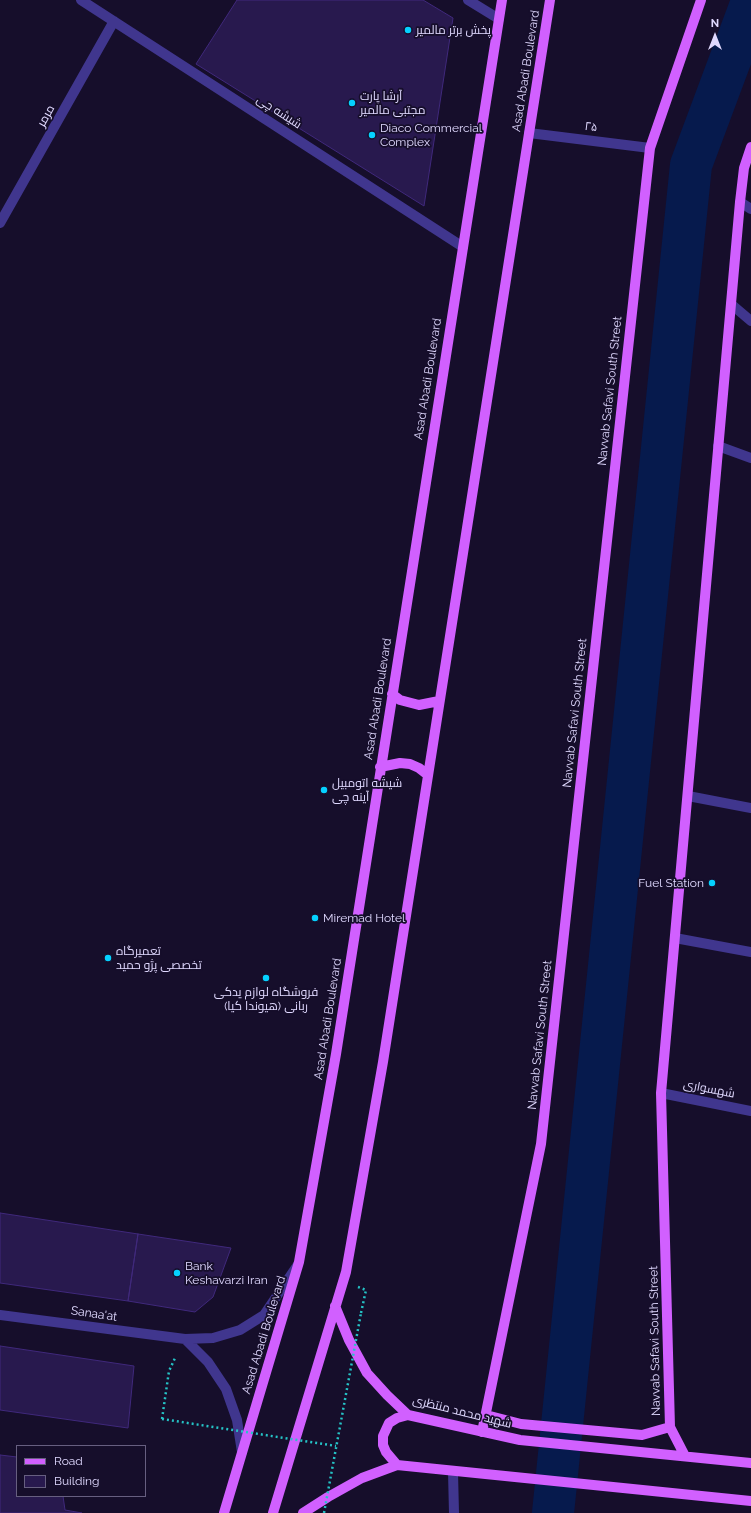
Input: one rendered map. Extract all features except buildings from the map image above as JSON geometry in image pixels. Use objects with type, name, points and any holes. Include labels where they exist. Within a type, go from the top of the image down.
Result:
[{"type":"main road","name":"Asad Abadi Boulevard","points":[[224,1513],[299,1262],[336,1054],[502,0]]},
{"type":"main road","name":"Asad Abadi Boulevard","points":[[274,1513],[346,1272],[383,1062],[550,0]]},
{"type":"main road","name":"Navvab Safavi South Street","points":[[482,1432],[541,1144],[650,148],[701,0]]},
{"type":"main road","name":"Navvab Safavi South Street","points":[[685,1456],[670,1427],[661,1093],[740,202],[744,168],[751,147]]},
{"type":"main road","points":[[392,694],[405,702],[419,705],[439,701]]},
{"type":"main road","points":[[380,767],[400,763],[410,764],[419,768],[428,775]]},
{"type":"main road","name":"شهید محمد منتظری","points":[[335,1306],[349,1340],[367,1373],[408,1415],[520,1440],[751,1463]]},
{"type":"main road","points":[[486,1414],[521,1424],[642,1435],[670,1427]]},
{"type":"main road","points":[[397,1465],[386,1452],[383,1445],[383,1436],[389,1423],[397,1418],[408,1415]]},
{"type":"main road","points":[[303,1513],[362,1478],[397,1465],[453,1472],[751,1501]]},
{"type":"street","name":"شیشه چی","points":[[81,0],[462,247]]},
{"type":"street","points":[[468,0],[499,19]]},
{"type":"street","name":"مرمر","points":[[0,223],[114,21]]},
{"type":"street","name":"۲۵","points":[[529,133],[650,148]]},
{"type":"street","points":[[740,202],[751,208]]},
{"type":"street","points":[[731,304],[751,321]]},
{"type":"street","points":[[718,446],[751,458]]},
{"type":"street","points":[[688,796],[751,808]]},
{"type":"street","points":[[675,938],[751,952]]},
{"type":"street","name":"شهسواری","points":[[661,1093],[751,1111]]},
{"type":"street","name":"Sanaa'at","points":[[0,1315],[185,1339],[213,1338],[240,1330],[264,1315],[299,1262]]},
{"type":"street","points":[[185,1339],[208,1362],[226,1389],[237,1420],[242,1452]]},
{"type":"street","points":[[453,1472],[454,1513]]},
{"type":"path","points":[[324,1513],[366,1290]]},
{"type":"path","points":[[168,1371],[162,1419],[336,1446]]},
{"type":"waterway","points":[[553,1513],[691,165],[751,4]]},
{"type":"place","name":"پخش برتر مالمیر","points":[[408,30]]},
{"type":"place","name":"آرشا پارت مجتبی مالمیر","points":[[352,103]]},
{"type":"place","name":"Diaco Commercial Complex","points":[[372,135]]},
{"type":"place","name":"شیشه اتومبیل آینه چی","points":[[324,790]]},
{"type":"place","name":"Fuel Station","points":[[712,883]]},
{"type":"place","name":"Miremad Hotel","points":[[315,918]]},
{"type":"place","name":"تعمیرگاه تخصصی پژو حمید","points":[[108,958]]},
{"type":"place","name":"فروشگاه لوازم یدکی ربانی (هیوندا کیا)","points":[[266,978]]},
{"type":"place","name":"Bank Keshavarzi Iran","points":[[177,1273]]}]
